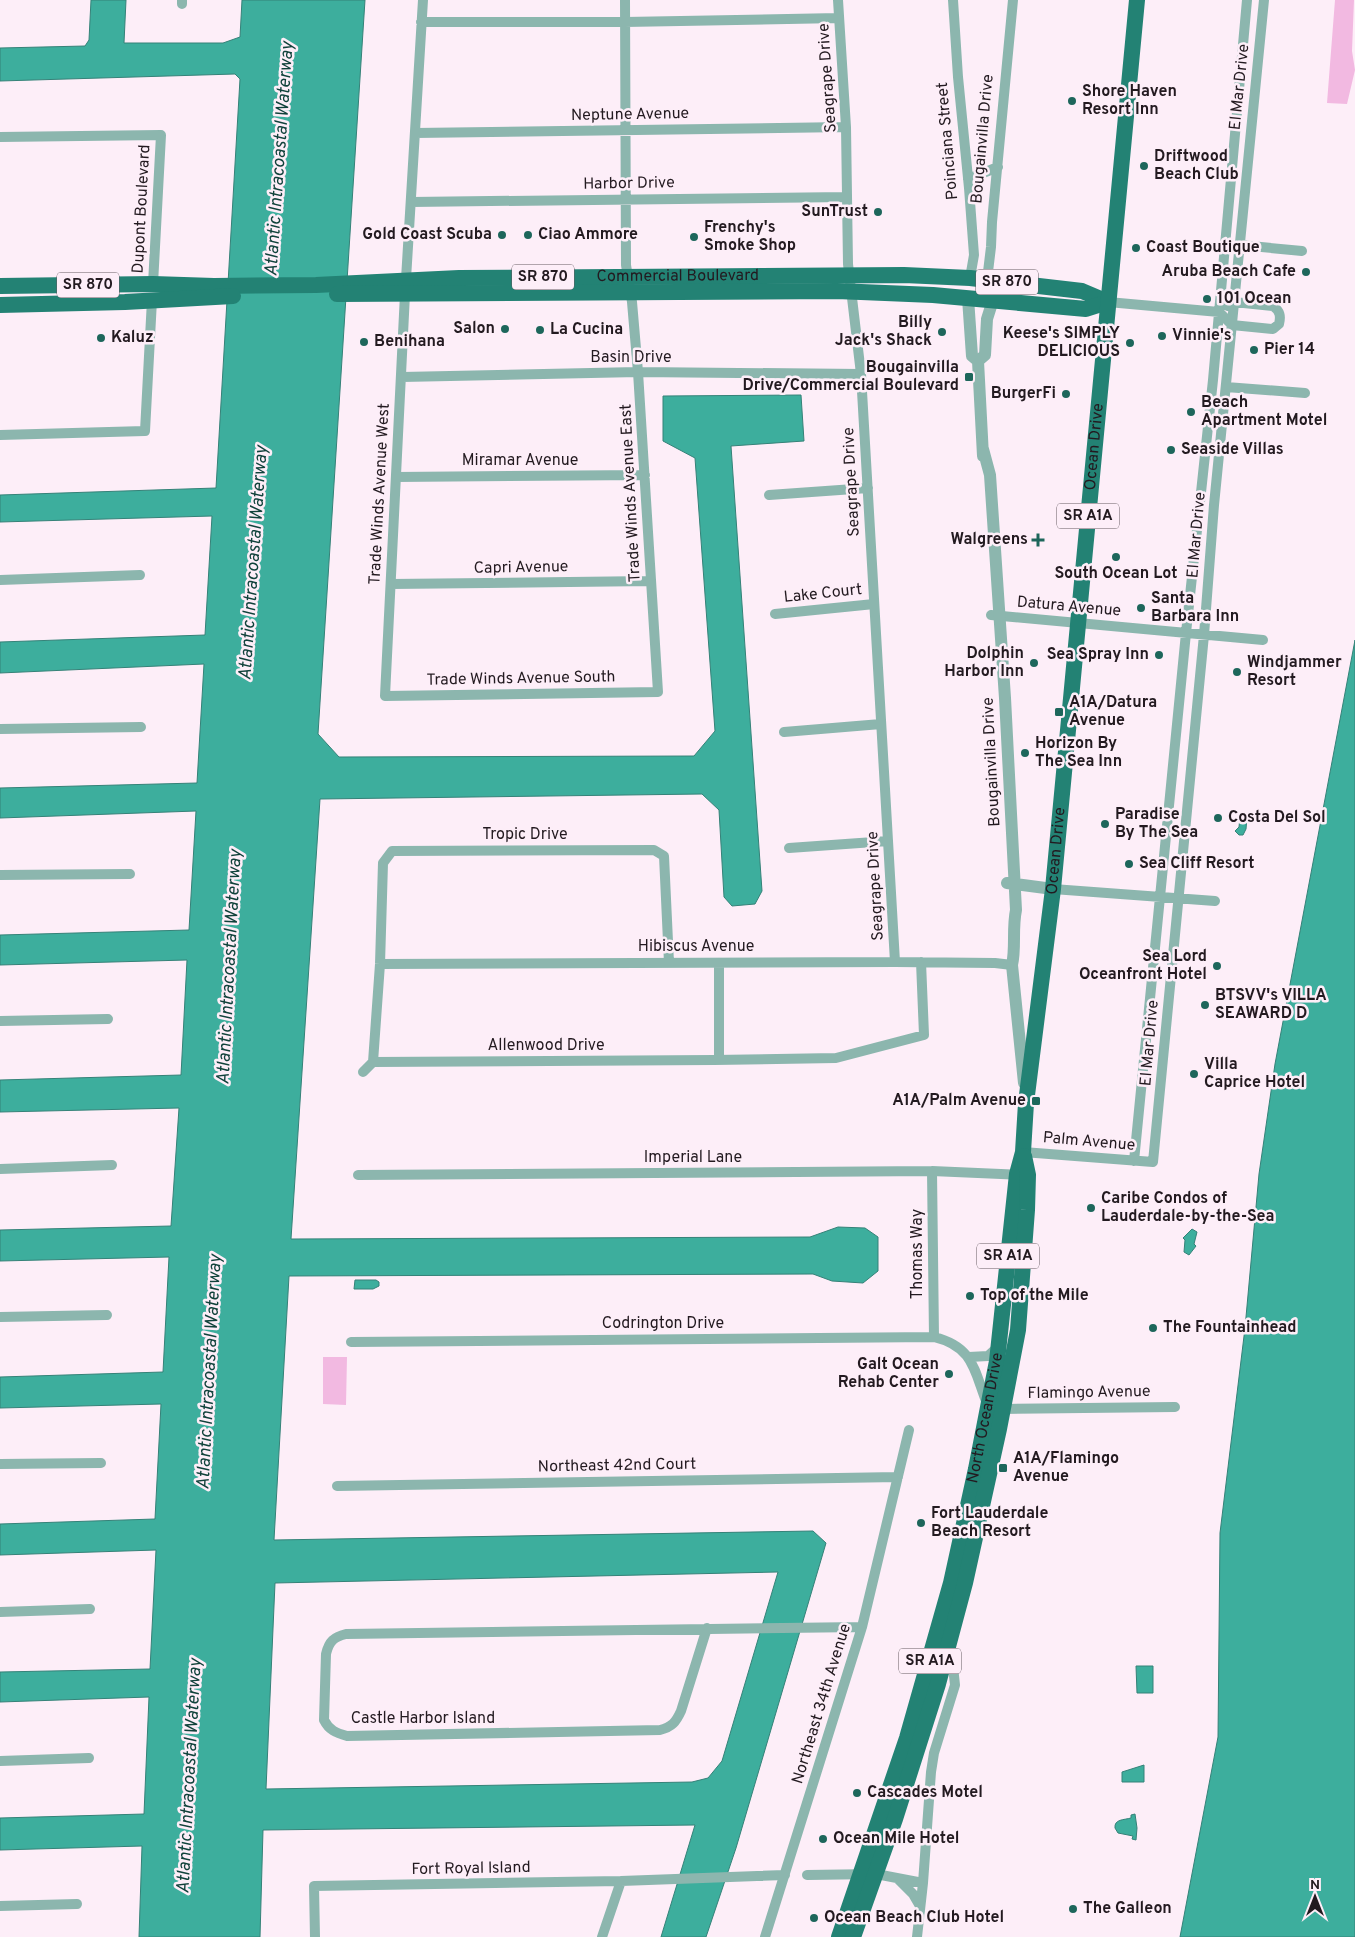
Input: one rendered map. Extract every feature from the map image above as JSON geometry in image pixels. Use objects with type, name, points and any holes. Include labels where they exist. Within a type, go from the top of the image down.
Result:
[{"type":"main road","name":"Ocean Drive","points":[[1026,1103],[1053,889],[1137,0]]},
{"type":"main road","name":"Commercial Boulevard","points":[[153,292],[629,284],[850,275],[904,275],[970,278],[1082,290],[1108,302]]},
{"type":"main road","name":"Commercial Boulevard","points":[[406,287],[424,278],[903,292],[1086,309],[1108,302]]},
{"type":"main road","points":[[968,298],[980,291],[987,280]]},
{"type":"main road","name":"SR 870","points":[[0,286],[153,292]]},
{"type":"main road","name":"SR 870","points":[[0,305],[125,302],[150,290],[153,292]]},
{"type":"main road","name":"North Ocean Drive","points":[[915,1736],[950,1642],[965,1583],[995,1408],[999,1346],[1022,1175],[1026,1103]]},
{"type":"main road","name":"North Ocean Drive","points":[[915,1736],[976,1469],[1018,1330],[1026,1230],[1022,1175]]},
{"type":"main road","name":"SR A1A","points":[[853,1937],[868,1875],[915,1736]]},
{"type":"main road","name":"SR A1A","points":[[839,1937],[868,1875]]},
{"type":"street","name":"Trade Winds Avenue West","points":[[385,696],[423,0]]},
{"type":"street","points":[[625,0],[625,199]]},
{"type":"street","name":"Seagrape Drive","points":[[838,0],[846,127],[850,275],[861,374],[895,962]]},
{"type":"street","name":"Poinciana Street","points":[[953,0],[973,249],[970,278]]},
{"type":"street","name":"Bougainvilla Drive","points":[[987,280],[1013,0]]},
{"type":"street","name":"El Mar Drive","points":[[1134,1161],[1219,312],[1247,0]]},
{"type":"street","name":"El Mar Drive","points":[[1153,1162],[1264,0]]},
{"type":"street","points":[[421,22],[625,22],[839,18]]},
{"type":"street","name":"Neptune Avenue","points":[[415,133],[846,127]]},
{"type":"street","points":[[1234,130],[1251,131]]},
{"type":"street","name":"Dupont Boulevard","points":[[0,138],[161,136],[145,431],[0,435]]},
{"type":"street","points":[[968,184],[998,167]]},
{"type":"street","name":"Harbor Drive","points":[[411,202],[847,197]]},
{"type":"street","name":"Trade Winds Avenue East","points":[[625,199],[626,265],[638,372],[658,692]]},
{"type":"street","points":[[1240,245],[1302,251]]},
{"type":"street","points":[[973,249],[991,247]]},
{"type":"street","points":[[968,298],[972,356],[978,361]]},
{"type":"street","name":"Bougainvilla Drive","points":[[993,300],[987,319],[985,355],[978,361],[985,523],[995,615],[1014,859],[1011,883]]},
{"type":"street","name":"Commercial Boulevard","points":[[1108,302],[1219,312]]},
{"type":"street","points":[[1234,302],[1273,306],[1278,309],[1279,324],[1273,329],[1232,324],[1219,312],[1234,302]]},
{"type":"street","name":"Basin Drive","points":[[402,376],[638,372],[861,374]]},
{"type":"street","points":[[1226,387],[1305,393]]},
{"type":"street","name":"Miramar Avenue","points":[[396,477],[645,475]]},
{"type":"street","points":[[769,495],[868,488]]},
{"type":"street","points":[[0,580],[140,575]]},
{"type":"street","name":"Capri Avenue","points":[[391,584],[651,581]]},
{"type":"street","name":"Lake Court","points":[[775,614],[874,604]]},
{"type":"street","name":"Bougainvilla Drive","points":[[995,615],[1011,883],[1016,910],[1013,925],[1014,955],[1012,966],[1026,1103]]},
{"type":"street","name":"Datura Avenue","points":[[995,615],[1263,640]]},
{"type":"street","name":"Trade Winds Avenue South","points":[[385,696],[658,692]]},
{"type":"street","points":[[784,732],[881,724]]},
{"type":"street","points":[[0,729],[142,727]]},
{"type":"street","points":[[789,848],[888,841]]},
{"type":"street","name":"Tropic Drive","points":[[380,964],[383,863],[392,851],[645,850],[654,850],[664,856],[669,963]]},
{"type":"street","points":[[1014,859],[1024,875],[1036,886]]},
{"type":"street","points":[[0,876],[130,874]]},
{"type":"street","points":[[1011,883],[1053,889],[1215,901]]},
{"type":"street","name":"Hibiscus Avenue","points":[[380,964],[921,962],[995,963],[1012,966]]},
{"type":"street","name":"Allenwood Drive","points":[[373,1062],[836,1058],[924,1035],[921,962]]},
{"type":"street","points":[[363,1072],[373,1062],[380,964]]},
{"type":"street","points":[[719,964],[719,1060]]},
{"type":"street","points":[[0,1021],[108,1019]]},
{"type":"street","name":"Palm Avenue","points":[[1023,1152],[1153,1162]]},
{"type":"street","points":[[0,1169],[112,1165]]},
{"type":"street","name":"Imperial Lane","points":[[358,1175],[932,1171],[1022,1175]]},
{"type":"street","name":"Thomas Way","points":[[932,1171],[934,1337]]},
{"type":"street","points":[[0,1317],[107,1314]]},
{"type":"street","name":"Codrington Drive","points":[[351,1342],[934,1337],[948,1340],[969,1357],[995,1408]]},
{"type":"street","points":[[969,1357],[988,1356],[999,1346]]},
{"type":"street","name":"Flamingo Avenue","points":[[995,1408],[1175,1407]]},
{"type":"street","points":[[898,1477],[909,1430]]},
{"type":"street","points":[[0,1464],[101,1463]]},
{"type":"street","name":"Northeast 42nd Court","points":[[337,1486],[898,1477]]},
{"type":"street","name":"Northeast 34th Avenue","points":[[765,1937],[862,1627],[898,1477]]},
{"type":"street","points":[[0,1612],[90,1609]]},
{"type":"street","name":"Castle Harbor Island","points":[[707,1628],[681,1711],[676,1721],[670,1727],[660,1730],[357,1736],[335,1733],[324,1720],[327,1649],[336,1636],[346,1634],[707,1628],[862,1627]]},
{"type":"street","points":[[917,1937],[931,1772],[934,1753],[955,1685],[950,1642]]},
{"type":"street","points":[[0,1761],[89,1758]]},
{"type":"street","points":[[602,1937],[621,1882],[785,1875]]},
{"type":"street","points":[[807,1875],[868,1875],[923,1883]]},
{"type":"street","points":[[897,1878],[913,1894],[920,1906]]},
{"type":"street","name":"Fort Royal Island","points":[[315,1937],[314,1886],[621,1882]]},
{"type":"street","points":[[0,1906],[77,1904]]},
{"type":"shaded area","points":[[1335,0],[1354,0],[1352,51],[1355,70],[1347,104],[1327,103]]},
{"type":"shaded area","points":[[323,1357],[347,1357],[346,1405],[323,1404]]},
{"type":"water","name":"Atlantic Intracoastal Waterway","points":[[91,0],[126,0],[124,43],[223,43],[240,37],[242,0],[365,0],[318,734],[339,757],[694,756],[715,731],[695,458],[663,441],[663,396],[801,395],[804,441],[731,446],[762,891],[755,904],[732,906],[724,897],[719,810],[702,794],[320,799],[291,1239],[810,1237],[838,1227],[865,1228],[878,1237],[878,1271],[863,1283],[832,1281],[813,1274],[289,1276],[274,1540],[813,1531],[826,1543],[736,1848],[706,1937],[661,1937],[695,1825],[263,1830],[260,1937],[139,1937],[142,1846],[0,1850],[0,1818],[144,1814],[149,1697],[0,1702],[0,1672],[150,1669],[156,1550],[0,1555],[0,1524],[155,1519],[161,1404],[0,1408],[0,1377],[163,1372],[169,1257],[0,1261],[0,1230],[171,1226],[179,1108],[0,1112],[0,1080],[181,1075],[187,960],[0,965],[0,935],[189,930],[196,811],[0,818],[0,788],[197,783],[204,664],[0,673],[0,642],[205,635],[212,516],[0,522],[0,495],[216,488],[240,79],[235,74],[0,81],[0,48],[85,46],[89,40]],"holes":[[[778,1572],[722,1761],[708,1778],[692,1782],[266,1789],[275,1583]]]},
{"type":"water","points":[[1355,640],[1355,1937],[1180,1937],[1218,1737],[1220,1533],[1245,1328],[1259,1174],[1275,1064]]},
{"type":"water","points":[[1242,814],[1247,817],[1246,829],[1243,835],[1239,835],[1235,831],[1239,827]]},
{"type":"water","points":[[1192,1229],[1197,1232],[1194,1244],[1196,1246],[1189,1255],[1184,1252],[1185,1240],[1183,1238]]},
{"type":"water","points":[[355,1280],[376,1280],[379,1282],[379,1286],[373,1289],[354,1289]]},
{"type":"water","points":[[1136,1666],[1153,1666],[1153,1693],[1137,1693]]},
{"type":"water","points":[[1144,1765],[1144,1782],[1122,1782],[1122,1772]]},
{"type":"water","points":[[1135,1814],[1136,1840],[1132,1839],[1133,1836],[1118,1833],[1115,1828],[1118,1821],[1131,1818],[1131,1815]]},
{"type":"place","name":"Shore Haven Resort Inn","points":[[1072,101]]},
{"type":"place","name":"Driftwood Beach Club","points":[[1144,166]]},
{"type":"place","name":"SunTrust","points":[[878,212]]},
{"type":"place","name":"Gold Coast Scuba","points":[[502,235]]},
{"type":"place","name":"Ciao Ammore","points":[[528,235]]},
{"type":"place","name":"Frenchy's Smoke Shop","points":[[694,237]]},
{"type":"place","name":"Coast Boutique","points":[[1136,248]]},
{"type":"place","name":"Aruba Beach Cafe","points":[[1306,272]]},
{"type":"place","name":"101 Ocean","points":[[1207,299]]},
{"type":"place","name":"Salon","points":[[505,329]]},
{"type":"place","name":"La Cucina","points":[[540,330]]},
{"type":"place","name":"Billy Jack's Shack","points":[[942,332]]},
{"type":"place","name":"Vinnie's","points":[[1162,336]]},
{"type":"place","name":"Kaluz","points":[[101,338]]},
{"type":"place","name":"Benihana","points":[[364,342]]},
{"type":"place","name":"Keese's SIMPLY DELICIOUS","points":[[1130,343]]},
{"type":"place","name":"Pier 14","points":[[1254,350]]},
{"type":"place","name":"Bougainvilla Drive/Commercial Boulevard","points":[[969,377]]},
{"type":"place","name":"BurgerFi","points":[[1066,394]]},
{"type":"place","name":"Beach Apartment Motel","points":[[1191,412]]},
{"type":"place","name":"Seaside Villas","points":[[1171,450]]},
{"type":"place","name":"Walgreens","points":[[1038,540]]},
{"type":"place","name":"South Ocean Lot","points":[[1116,557]]},
{"type":"place","name":"Santa Barbara Inn","points":[[1141,608]]},
{"type":"place","name":"Sea Spray Inn","points":[[1159,655]]},
{"type":"place","name":"Dolphin Harbor Inn","points":[[1034,663]]},
{"type":"place","name":"Windjammer Resort","points":[[1237,672]]},
{"type":"place","name":"A1A/Datura Avenue","points":[[1059,712]]},
{"type":"place","name":"Horizon By The Sea Inn","points":[[1025,753]]},
{"type":"place","name":"Costa Del Sol","points":[[1218,818]]},
{"type":"place","name":"Paradise By The Sea","points":[[1105,824]]},
{"type":"place","name":"Sea Cliff Resort","points":[[1129,864]]},
{"type":"place","name":"Sea Lord Oceanfront Hotel","points":[[1217,966]]},
{"type":"place","name":"BTSVV's VILLA SEAWARD D","points":[[1205,1005]]},
{"type":"place","name":"Villa Caprice Hotel","points":[[1194,1074]]},
{"type":"place","name":"A1A/Palm Avenue","points":[[1036,1101]]},
{"type":"place","name":"Caribe Condos of Lauderdale-by-the-Sea","points":[[1091,1208]]},
{"type":"place","name":"Top of the Mile","points":[[970,1296]]},
{"type":"place","name":"The Fountainhead","points":[[1153,1328]]},
{"type":"place","name":"Galt Ocean Rehab Center","points":[[949,1374]]},
{"type":"place","name":"A1A/Flamingo Avenue","points":[[1003,1468]]},
{"type":"place","name":"Fort Lauderdale Beach Resort","points":[[921,1523]]},
{"type":"place","name":"Cascades Motel","points":[[857,1793]]},
{"type":"place","name":"Ocean Mile Hotel","points":[[823,1839]]},
{"type":"place","name":"The Galleon","points":[[1073,1909]]},
{"type":"place","name":"Ocean Beach Club Hotel","points":[[814,1918]]}]
